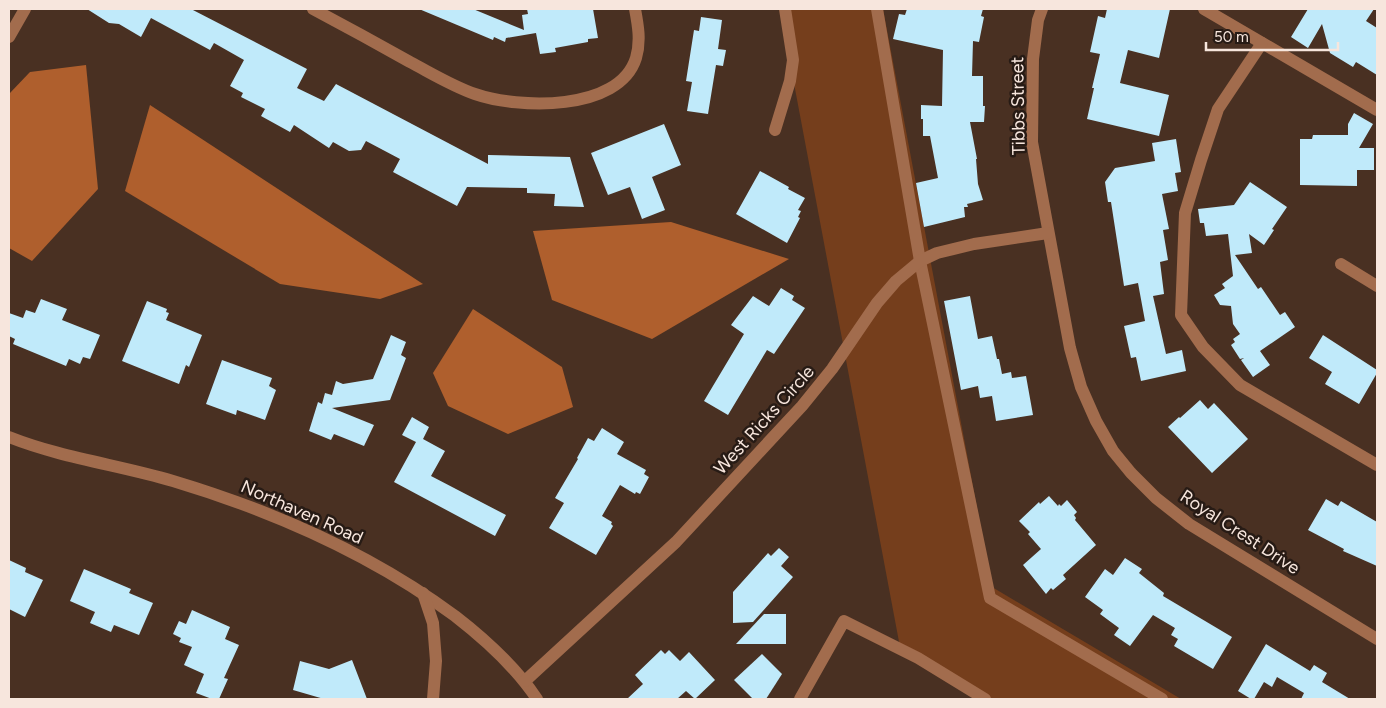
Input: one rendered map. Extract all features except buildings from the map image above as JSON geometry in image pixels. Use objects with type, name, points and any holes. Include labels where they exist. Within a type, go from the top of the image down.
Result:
[{"type":"street","points":[[9,37],[25,9]]},
{"type":"street","points":[[313,9],[452,85],[476,95],[506,101],[542,104],[591,97],[614,87],[628,73],[636,58],[640,32],[635,9]]},
{"type":"street","points":[[775,130],[790,81],[793,60],[785,9]]},
{"type":"street","points":[[877,9],[920,261],[990,598],[1162,699]]},
{"type":"street","name":"Tibbs Street","points":[[1042,9],[1038,20],[1032,59],[1032,142],[1048,233]]},
{"type":"street","points":[[1204,9],[1377,110]]},
{"type":"street","points":[[1262,43],[1218,109],[1200,160],[1185,213],[1181,315],[1203,347],[1240,385],[1377,465]]},
{"type":"street","name":"West Ricks Circle","points":[[525,681],[676,542],[802,406],[832,369],[877,303],[896,281],[920,261],[937,253],[974,244],[1048,233]]},
{"type":"street","name":"Royal Crest Drive","points":[[1048,233],[1070,348],[1080,387],[1113,451],[1131,473],[1156,498],[1189,524],[1377,639]]},
{"type":"street","points":[[1341,264],[1377,286]]},
{"type":"street","name":"Northaven Road","points":[[9,438],[64,455],[171,481],[231,499],[341,547],[377,565],[423,593],[497,651],[525,681],[536,699]]},
{"type":"street","points":[[423,593],[434,623],[436,661],[433,699]]},
{"type":"street","points":[[800,699],[844,621],[918,658],[985,699]]},
{"type":"shaded area","points":[[780,9],[883,9],[992,587],[1181,699],[986,699],[900,647]]},
{"type":"shaded area","points":[[86,65],[98,189],[32,261],[9,248],[9,94],[30,72]]},
{"type":"shaded area","points":[[150,105],[423,284],[380,299],[280,284],[125,191]]},
{"type":"shaded area","points":[[671,222],[789,259],[652,339],[552,300],[533,231]]},
{"type":"shaded area","points":[[473,309],[562,367],[573,407],[508,434],[448,406],[433,373]]}]
